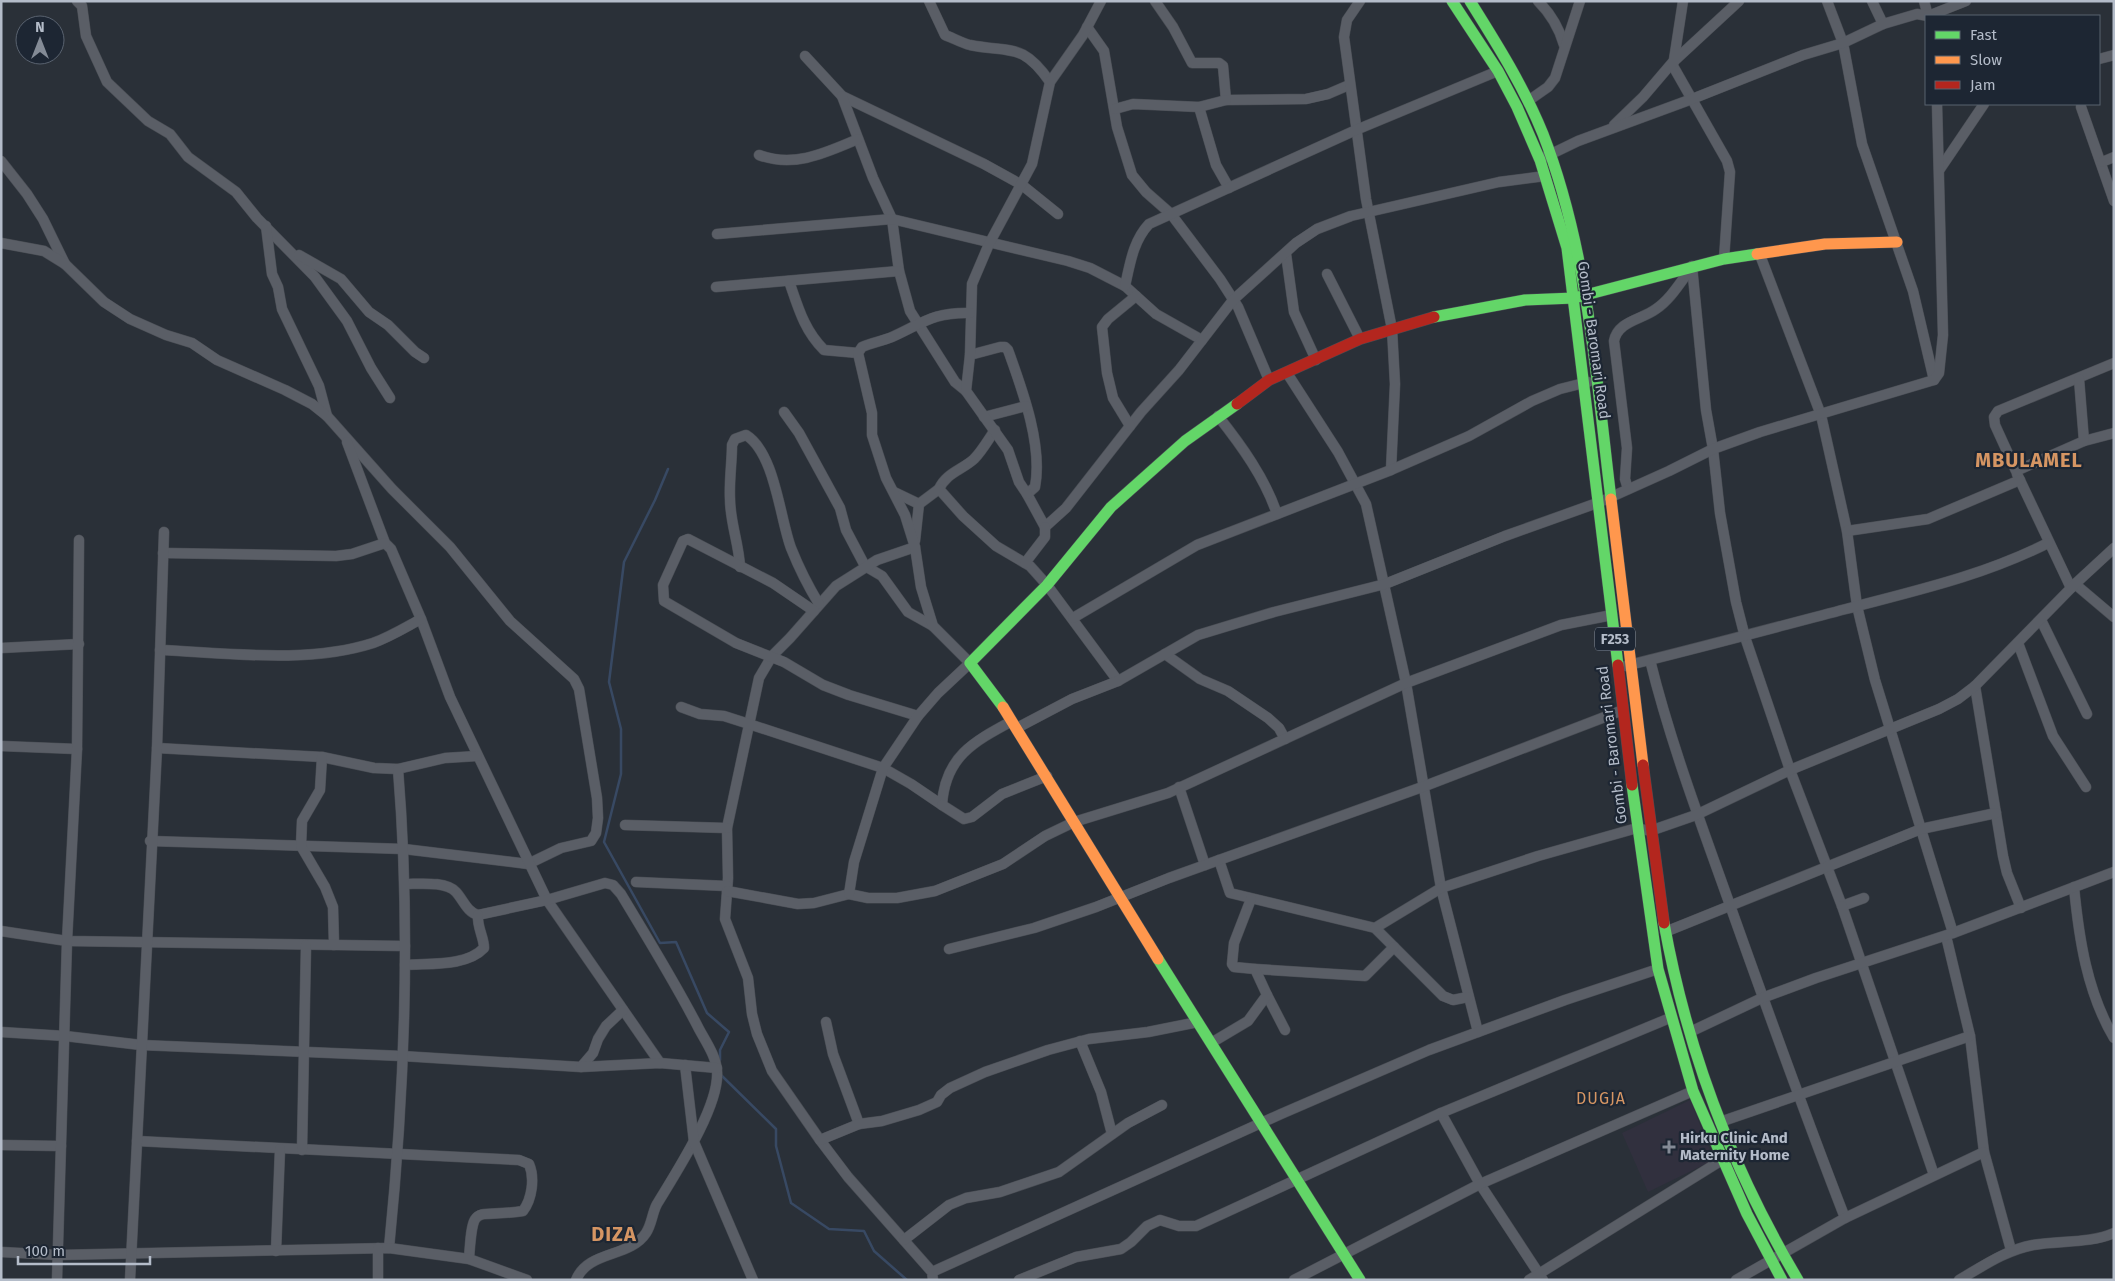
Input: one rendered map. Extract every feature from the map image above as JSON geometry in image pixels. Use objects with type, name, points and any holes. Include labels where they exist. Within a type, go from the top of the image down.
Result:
[{"type":"main road","name":"Gombi - Baromari Road","points":[[1452,1],[1498,71],[1517,107],[1540,160],[1580,296]]},
{"type":"main road","name":"Gombi - Baromari Road","points":[[1470,1],[1510,66],[1528,101],[1551,154],[1568,206],[1606,499],[1632,664],[1650,831],[1665,932],[1690,1032],[1720,1122],[1756,1204],[1798,1280]]},
{"type":"main road","points":[[1360,1280],[998,698],[970,663],[1047,584],[1111,507],[1185,441],[1269,380],[1360,339],[1474,308],[1525,300],[1580,296],[1724,259],[1825,244],[1897,242]]},
{"type":"main road","name":"Gombi - Baromari Road","points":[[1606,499],[1612,615],[1637,828],[1658,969],[1670,1018],[1693,1090],[1722,1160],[1782,1280]]},
{"type":"street","points":[[77,1],[82,6],[86,36],[107,82],[148,121],[170,134],[188,157],[236,192],[324,288],[343,314],[371,368],[390,398]]},
{"type":"street","points":[[966,391],[970,356],[972,284],[989,244],[1032,164],[1050,82],[1087,28],[1101,1]]},
{"type":"street","points":[[1155,1],[1173,28],[1192,63],[1219,63],[1223,66],[1226,100]]},
{"type":"street","points":[[1360,1],[1347,20],[1344,37],[1349,84],[1369,212],[1392,329],[1395,384],[1391,470]]},
{"type":"street","points":[[1538,1],[1560,29],[1564,46]]},
{"type":"street","points":[[1528,101],[1548,87],[1555,78],[1580,1]]},
{"type":"street","points":[[1683,1],[1672,63],[1727,161],[1730,172],[1724,259]]},
{"type":"street","points":[[1611,128],[1643,97],[1672,63],[1739,1]]},
{"type":"street","points":[[1827,1],[1843,43],[1862,144],[1913,291],[1934,380]]},
{"type":"street","points":[[1872,1],[1883,24]]},
{"type":"street","points":[[1924,1],[1928,15]]},
{"type":"street","points":[[1931,15],[1966,1]]},
{"type":"street","points":[[931,2],[945,35],[969,44],[1016,50],[1039,65],[1050,82]]},
{"type":"street","points":[[1540,160],[1611,128],[1692,99],[1803,55],[1843,43],[1883,24],[1917,14],[1925,15]]},
{"type":"street","points":[[1087,28],[1104,51],[1117,127],[1132,175],[1146,192],[1172,215],[1233,300],[1269,380]]},
{"type":"street","points":[[2100,59],[2114,55]]},
{"type":"street","points":[[806,56],[842,96],[892,219],[905,299],[916,323],[955,382],[966,391],[1008,450],[1019,482],[1045,527],[1045,537],[1024,563]]},
{"type":"street","points":[[1125,286],[1136,243],[1141,232],[1149,224],[1356,130],[1498,71]]},
{"type":"street","points":[[1114,109],[1133,104],[1199,107],[1226,100],[1306,99],[1328,94],[1349,84]]},
{"type":"street","points":[[842,96],[984,164],[1022,185],[1058,214]]},
{"type":"street","points":[[942,805],[942,793],[950,769],[970,746],[1072,698],[1118,681],[1198,635],[1228,624],[1385,584],[1505,536],[1606,499],[1713,449],[1760,432],[1934,380],[1939,373],[1943,335],[1938,105]]},
{"type":"street","points":[[1940,169],[1983,105]]},
{"type":"street","points":[[1199,107],[1216,165],[1229,188]]},
{"type":"street","points":[[2081,107],[2102,162],[2114,201]]},
{"type":"street","points":[[758,155],[772,160],[791,161],[811,158],[858,139]]},
{"type":"street","points":[[2102,162],[2114,157]]},
{"type":"street","points":[[1,161],[43,218],[65,264]]},
{"type":"street","points":[[1045,527],[1066,508],[1130,426],[1179,370],[1233,300],[1296,243],[1336,220],[1499,182],[1545,176]]},
{"type":"street","points":[[717,234],[892,219],[989,244],[1068,261],[1090,268],[1125,286],[1156,314],[1202,340]]},
{"type":"street","points":[[266,226],[272,274],[278,287],[282,309],[319,386],[327,416]]},
{"type":"street","points":[[1,243],[44,251],[65,264],[104,302],[130,319],[166,335],[192,343],[217,360],[312,404],[327,416],[416,514],[450,547],[510,622],[565,670],[579,689],[597,798],[596,832],[591,841],[561,848],[528,864],[404,849],[150,841]]},
{"type":"street","points":[[291,252],[341,279],[370,312],[388,325],[415,352],[424,358]]},
{"type":"street","points":[[1286,254],[1294,312],[1316,360]]},
{"type":"street","points":[[1760,255],[1821,415],[1847,531],[1857,606],[1875,680],[1921,829],[1949,935],[1970,1036],[1984,1152],[2011,1250]]},
{"type":"street","points":[[1692,266],[1706,410],[1713,449],[1720,513],[1745,637],[1790,770],[1863,962],[1934,1175]]},
{"type":"street","points":[[1628,489],[1625,479],[1627,448],[1614,341],[1616,332],[1657,308],[1692,266]]},
{"type":"street","points":[[716,287],[899,271]]},
{"type":"street","points":[[1327,274],[1360,339]]},
{"type":"street","points":[[789,281],[803,322],[813,339],[824,350],[858,352]]},
{"type":"street","points":[[1130,426],[1112,398],[1102,327],[1108,319],[1136,296]]},
{"type":"street","points":[[858,352],[862,347],[898,334],[916,323],[938,316],[970,313]]},
{"type":"street","points":[[970,356],[1005,347],[1017,375],[1026,406],[1036,455],[1035,487],[1027,494]]},
{"type":"street","points":[[858,352],[872,413],[872,435],[886,478],[905,515],[915,547],[921,587],[933,626]]},
{"type":"street","points":[[2114,363],[1998,411],[1994,417],[1995,425],[2048,543],[2073,586],[2114,617]]},
{"type":"street","points":[[1287,373],[1338,452],[1366,504],[1406,683],[1441,888],[1478,1032]]},
{"type":"street","points":[[2079,378],[2084,442]]},
{"type":"street","points":[[1073,618],[1197,545],[1391,470],[1469,436],[1560,389],[1591,382]]},
{"type":"street","points":[[984,417],[1026,406]]},
{"type":"street","points":[[784,412],[799,433],[840,508],[846,530],[865,566],[882,576],[908,612],[933,626],[970,663],[938,693],[918,716],[883,768],[854,862],[848,894]]},
{"type":"street","points":[[1218,416],[1245,453],[1272,497],[1277,514]]},
{"type":"street","points":[[918,504],[939,489],[942,481],[974,459],[995,430]]},
{"type":"street","points":[[1847,531],[1928,519],[2084,442],[2114,432]]},
{"type":"street","points":[[740,567],[739,545],[732,520],[730,498],[732,445],[735,439],[746,435],[764,457],[774,484],[791,548],[817,607]]},
{"type":"street","points":[[346,439],[385,543],[391,549],[421,619],[450,697],[528,864],[547,900],[660,1063]]},
{"type":"street","points":[[939,489],[963,516],[996,546],[1024,563],[1047,584],[1118,681]]},
{"type":"street","points":[[894,492],[918,504]]},
{"type":"street","points":[[915,547],[918,504]]},
{"type":"street","points":[[130,1280],[150,841],[157,748],[164,532]]},
{"type":"street","points":[[817,607],[688,539],[683,541],[663,585],[664,601],[736,643],[772,656],[822,685],[918,716]]},
{"type":"street","points":[[57,1280],[67,942],[77,749],[79,540]]},
{"type":"street","points":[[163,553],[336,556],[352,554],[385,543]]},
{"type":"street","points":[[1618,668],[1745,637],[1972,576],[2012,561],[2048,543]]},
{"type":"street","points":[[915,547],[890,554],[865,566],[836,586],[772,656],[759,678],[727,828],[725,918],[748,978],[752,1014],[757,1034],[772,1071],[848,1177],[904,1240],[932,1276],[1262,1123],[1429,1050],[1658,969]]},
{"type":"street","points":[[1375,928],[1441,888],[1538,856],[1637,828],[1650,831],[1696,815],[1790,770],[1891,727],[1939,709],[1975,686],[2073,586],[2112,552]]},
{"type":"street","points":[[636,882],[727,888],[798,904],[814,903],[848,894],[868,898],[897,898],[935,891],[1003,864],[1045,836],[1074,822],[1168,793],[1406,683],[1561,625],[1612,615]]},
{"type":"street","points":[[160,650],[296,655],[333,652],[374,642],[421,619]]},
{"type":"street","points":[[2040,620],[2087,714]]},
{"type":"street","points":[[2018,643],[2053,736],[2086,787]]},
{"type":"street","points":[[1,648],[79,644]]},
{"type":"street","points":[[1165,654],[1200,679],[1228,691],[1268,718],[1279,728],[1285,739]]},
{"type":"street","points":[[1650,660],[1665,720],[1696,815],[1731,907],[1798,1096],[1845,1218]]},
{"type":"street","points":[[1975,686],[2007,873],[2022,908]]},
{"type":"street","points":[[681,707],[700,714],[724,716],[883,768],[964,819],[972,817],[1002,794],[1047,776]]},
{"type":"street","points":[[950,950],[1034,928],[1425,786],[1623,710]]},
{"type":"street","points":[[1,746],[77,749]]},
{"type":"street","points":[[157,748],[322,757],[351,761],[374,768],[398,769],[445,758],[476,756]]},
{"type":"street","points":[[322,757],[320,790],[302,821],[301,846],[330,896],[333,907],[334,945]]},
{"type":"street","points":[[389,1248],[399,1155],[405,964],[406,884],[398,769]]},
{"type":"street","points":[[1179,787],[1205,865]]},
{"type":"street","points":[[1665,932],[1921,829],[1996,813]]},
{"type":"street","points":[[624,825],[727,828]]},
{"type":"street","points":[[1219,860],[1230,893],[1375,928],[1448,999],[1468,997]]},
{"type":"street","points":[[1690,1032],[1762,998],[1863,962],[1949,935],[2114,872]]},
{"type":"street","points":[[406,884],[432,884],[450,888],[455,891],[472,913],[478,916],[547,900],[605,883],[613,885],[621,894],[677,986],[717,1068],[714,1092],[694,1142],[656,1206],[646,1233],[638,1241],[590,1262],[579,1271],[576,1280]]},
{"type":"street","points":[[2074,887],[2087,971],[2094,996],[2114,1038]]},
{"type":"street","points":[[1842,906],[1864,898]]},
{"type":"street","points":[[1251,899],[1234,943],[1232,964],[1234,967],[1365,976],[1394,947]]},
{"type":"street","points":[[405,964],[460,960],[480,952],[484,948],[478,928],[478,916]]},
{"type":"street","points":[[3,929],[67,942],[405,946]]},
{"type":"street","points":[[302,1150],[306,944]]},
{"type":"street","points":[[1255,969],[1285,1030]]},
{"type":"street","points":[[1211,1043],[1248,1021],[1267,995]]},
{"type":"street","points":[[581,1068],[594,1053],[598,1038],[606,1026],[623,1010]]},
{"type":"street","points":[[1019,1280],[1035,1276],[1076,1257],[1121,1249],[1147,1226],[1160,1220],[1178,1226],[1196,1226],[1441,1113],[1670,1018]]},
{"type":"street","points":[[826,1022],[833,1054],[860,1124]]},
{"type":"street","points":[[820,1140],[860,1124],[882,1121],[919,1110],[937,1102],[941,1095],[950,1088],[985,1072],[1080,1041],[1198,1022]]},
{"type":"street","points":[[1,1032],[65,1036],[142,1045],[402,1056],[581,1068],[660,1063],[717,1068]]},
{"type":"street","points":[[1720,1122],[1970,1036]]},
{"type":"street","points":[[1080,1041],[1101,1092],[1112,1134]]},
{"type":"street","points":[[685,1065],[694,1142],[753,1280]]},
{"type":"street","points":[[1294,1280],[1343,1253],[1480,1184],[1693,1090]]},
{"type":"street","points":[[904,1240],[949,1205],[966,1198],[1000,1192],[1059,1172],[1112,1134],[1146,1112],[1162,1105]]},
{"type":"street","points":[[1441,1113],[1480,1184],[1541,1276]]},
{"type":"street","points":[[137,1141],[519,1160],[529,1164],[533,1172],[529,1202],[523,1211],[487,1212],[475,1216],[471,1223],[469,1258]]},
{"type":"street","points":[[1,1145],[62,1146]]},
{"type":"street","points":[[276,1250],[280,1149]]},
{"type":"street","points":[[1736,1280],[1845,1218],[1984,1152]]},
{"type":"street","points":[[1528,1280],[1541,1276],[1722,1160]]},
{"type":"street","points":[[1959,1280],[2011,1250],[2052,1242],[2094,1239],[2114,1233]]},
{"type":"street","points":[[378,1248],[378,1280]]},
{"type":"street","points":[[1,1252],[58,1255],[389,1248],[469,1258],[527,1280]]},
{"type":"shaded area","name":"Hirku Clinic And Maternity Home","points":[[1690,1100],[1714,1160],[1648,1192],[1622,1133]]},
{"type":"waterway","points":[[668,469],[655,500],[624,562],[609,682],[621,729],[621,774],[604,842],[660,943],[676,942],[707,1013],[729,1032],[720,1050],[720,1060]]},
{"type":"waterway","points":[[721,1075],[776,1129],[776,1146],[791,1203],[829,1229],[864,1231],[874,1251],[907,1280]]},
{"type":"traffic: fast","points":[[1452,1],[1498,71],[1517,107],[1540,160],[1567,248],[1618,665]]},
{"type":"traffic: fast","points":[[1470,1],[1527,99],[1543,134],[1558,178],[1580,268],[1588,314],[1611,499]]},
{"type":"traffic: fast","points":[[1434,317],[1525,300],[1574,298],[1724,259],[1757,254]]},
{"type":"traffic: fast","points":[[1003,707],[970,663],[1047,585],[1111,507],[1185,441],[1237,404]]},
{"type":"traffic: fast","points":[[1632,785],[1658,969],[1693,1091],[1747,1214],[1782,1280]]},
{"type":"traffic: fast","points":[[1664,923],[1685,1017],[1715,1108],[1752,1195],[1798,1280]]},
{"type":"traffic: fast","points":[[1158,959],[1360,1280]]},
{"type":"traffic: slow","points":[[1757,254],[1825,244],[1897,242]]},
{"type":"traffic: slow","points":[[1611,499],[1643,765]]},
{"type":"traffic: slow","points":[[1003,707],[1158,959]]},
{"type":"traffic: jam","points":[[1237,404],[1269,380],[1360,339],[1434,317]]},
{"type":"traffic: jam","points":[[1618,665],[1632,785]]},
{"type":"traffic: jam","points":[[1643,765],[1664,923]]},
{"type":"place","name":"Hirku Clinic And Maternity Home","points":[[1669,1147]]},
{"type":"district","name":"MBULAMEL","points":[[2029,460]]},
{"type":"district","name":"DUGJA","points":[[1601,1098]]},
{"type":"district","name":"DIZA","points":[[614,1234]]}]
